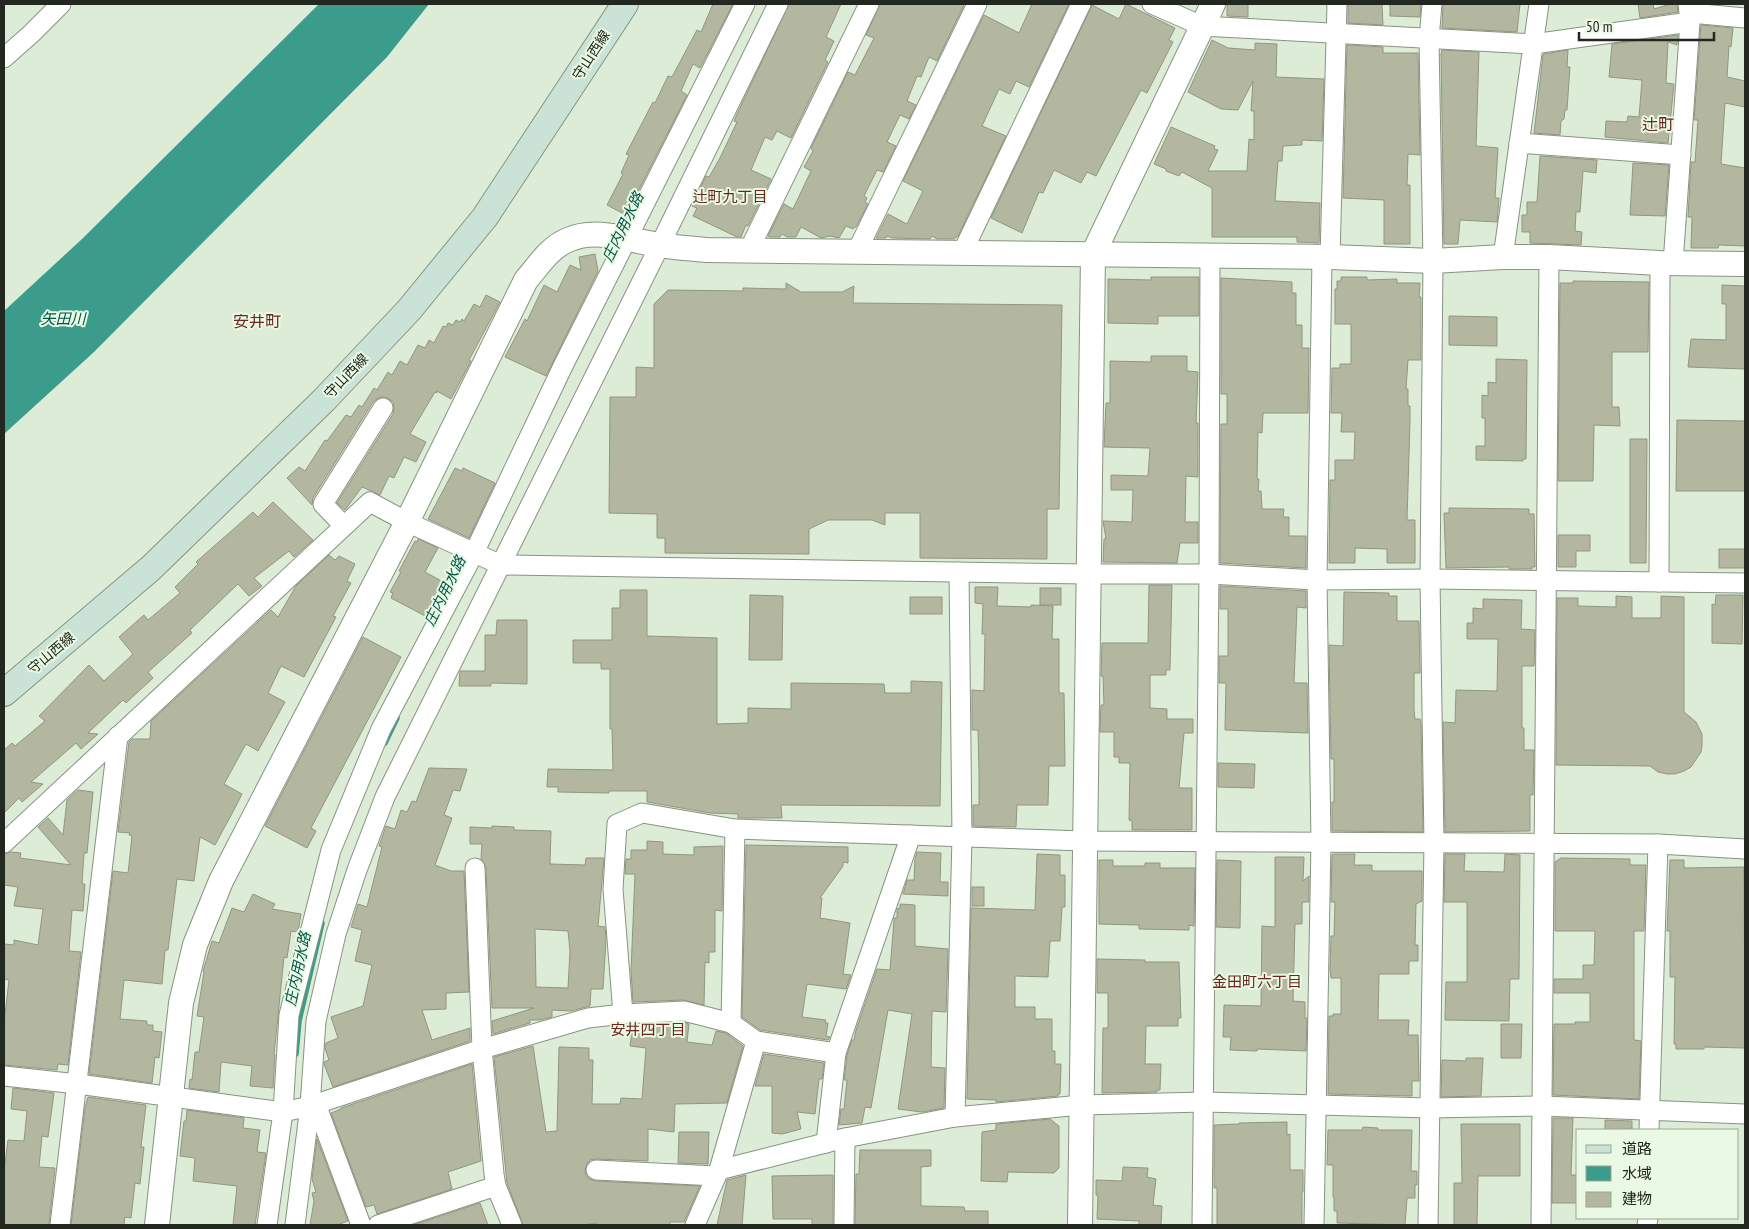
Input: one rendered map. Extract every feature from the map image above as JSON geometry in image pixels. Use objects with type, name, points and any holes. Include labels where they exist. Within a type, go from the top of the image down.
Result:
[{"type":"main road","name":"守山西線","points":[[4,693],[151,568],[324,400],[409,310],[485,217],[625,4]]},
{"type":"street","points":[[4,58],[61,4]]},
{"type":"street","points":[[267,1225],[283,1112],[289,1015],[331,850],[381,729],[474,553],[563,366],[746,4]]},
{"type":"street","points":[[295,1225],[313,1105],[316,1021],[336,934],[357,870],[385,797],[660,246],[778,4]]},
{"type":"street","points":[[749,250],[869,4]]},
{"type":"street","points":[[857,251],[977,4]]},
{"type":"street","points":[[962,253],[1081,4]]},
{"type":"street","points":[[1152,4],[1202,26],[1533,44],[1690,13],[1745,18]]},
{"type":"street","points":[[1080,1225],[1093,254],[1213,4]]},
{"type":"street","points":[[1314,1225],[1321,842],[1317,580],[1326,257],[1337,4]]},
{"type":"street","points":[[1428,1225],[1434,843],[1430,579],[1433,261],[1429,38],[1432,4]]},
{"type":"street","points":[[1503,257],[1539,4]]},
{"type":"street","points":[[1659,582],[1667,264],[1681,155],[1690,13]]},
{"type":"street","points":[[724,45],[751,59]]},
{"type":"street","points":[[1519,143],[1681,155]]},
{"type":"street","points":[[157,1225],[181,1003],[195,945],[221,881],[407,522],[526,280],[550,252],[567,240],[586,234],[628,239],[660,246],[706,250],[1326,257],[1433,261],[1503,257],[1549,257],[1667,264],[1745,264]]},
{"type":"street","points":[[1202,1225],[1209,574],[1210,256]]},
{"type":"street","points":[[1541,1225],[1549,257]]},
{"type":"street","points":[[344,526],[322,504],[383,408]]},
{"type":"street","points":[[4,843],[370,502],[407,522],[501,565],[1088,574],[1209,574],[1317,580],[1430,579],[1745,583]]},
{"type":"street","points":[[955,1118],[962,837],[959,572]]},
{"type":"street","points":[[60,1225],[118,736]]},
{"type":"street","points":[[623,1014],[613,889],[618,824],[642,813],[735,829],[962,837],[1085,841],[1658,844],[1745,849]]},
{"type":"street","points":[[731,1023],[735,829]]},
{"type":"street","points":[[826,1143],[836,1054],[911,835]]},
{"type":"street","points":[[1649,1129],[1658,844]]},
{"type":"street","points":[[475,868],[482,1049],[496,1186],[512,1225]]},
{"type":"street","points":[[4,1076],[78,1084],[283,1112],[313,1105],[482,1049],[588,1018],[684,1011],[731,1023],[756,1041],[836,1054]]},
{"type":"street","points":[[695,1225],[717,1173],[756,1041]]},
{"type":"street","points":[[596,1170],[717,1173],[845,1138],[955,1118],[1081,1105],[1204,1102],[1430,1108],[1542,1106],[1745,1114]]},
{"type":"street","points":[[313,1105],[362,1225]]},
{"type":"street","points":[[844,1225],[845,1138]]},
{"type":"street","points":[[378,1225],[496,1186]]},
{"type":"water","name":"矢田川","points":[[319,4],[429,4],[387,57],[94,352],[4,434],[4,311],[82,239]]},
{"type":"building","points":[[713,4],[733,4],[700,68],[693,64],[681,91],[687,95],[626,215],[607,205],[623,174],[621,173],[629,155],[626,154],[668,76],[672,77],[697,30],[701,32]]},
{"type":"building","points":[[789,4],[841,4],[826,37],[834,41],[825,60],[828,62],[791,138],[777,131],[772,140],[765,137],[751,170],[771,179],[748,226],[746,225],[741,237],[737,237],[693,216],[697,208],[692,206],[706,176],[709,177],[720,158],[737,122],[734,121],[737,114]]},
{"type":"building","points":[[880,4],[964,5],[937,61],[929,57],[921,77],[917,76],[907,101],[916,105],[909,119],[900,115],[887,142],[896,146],[883,172],[877,170],[864,196],[867,198],[865,202],[868,204],[856,227],[853,229],[846,226],[839,238],[830,236],[821,238],[801,227],[796,237],[787,237],[782,234],[780,237],[770,237],[768,236],[784,204],[793,209],[811,171],[804,167],[813,151],[811,148],[848,72],[855,75],[874,38],[866,35]]},
{"type":"building","points":[[1032,4],[1069,4],[1029,87],[1016,81],[1010,94],[999,89],[982,126],[1006,136],[958,236],[954,239],[937,239],[932,236],[930,239],[892,238],[887,236],[886,238],[876,238],[888,214],[907,224],[923,191],[903,181],[984,15],[1019,33]]},
{"type":"building","points":[[1126,4],[1175,28],[1169,40],[1173,42],[1147,93],[1141,90],[1096,176],[1087,172],[1081,183],[1054,170],[1043,193],[1039,192],[1022,233],[991,218],[1092,5],[1119,19]]},
{"type":"building","points":[[1227,4],[1248,4],[1248,17],[1227,16]]},
{"type":"building","points":[[1348,4],[1382,4],[1383,25],[1348,23]]},
{"type":"building","points":[[1390,4],[1421,4],[1420,17],[1390,16]]},
{"type":"building","points":[[1443,4],[1520,4],[1517,32],[1442,28]]},
{"type":"building","points":[[1638,4],[1653,4],[1654,9],[1677,4],[1678,12],[1640,18]]},
{"type":"building","points":[[1701,25],[1733,28],[1731,47],[1729,46],[1727,77],[1745,81],[1745,107],[1725,103],[1721,164],[1745,168],[1745,246],[1719,245],[1718,248],[1691,248],[1692,217],[1688,217],[1691,162],[1695,162],[1698,120],[1694,120]]},
{"type":"building","points":[[1678,35],[1677,45],[1668,42],[1666,83],[1674,84],[1668,143],[1605,137],[1606,121],[1627,122],[1628,116],[1639,117],[1642,80],[1609,77],[1612,44]]},
{"type":"building","points":[[1212,40],[1228,48],[1255,50],[1255,43],[1277,44],[1276,77],[1324,79],[1322,141],[1302,140],[1302,145],[1283,146],[1282,161],[1278,161],[1275,201],[1320,203],[1319,243],[1297,242],[1297,237],[1212,237],[1212,188],[1182,172],[1179,176],[1154,164],[1171,127],[1215,146],[1214,149],[1218,150],[1208,171],[1247,171],[1249,139],[1254,140],[1254,111],[1251,111],[1253,81],[1238,110],[1221,109],[1188,92]]},
{"type":"building","points":[[1347,45],[1383,47],[1383,53],[1418,53],[1420,155],[1408,154],[1407,185],[1410,185],[1410,244],[1384,244],[1384,200],[1343,198]]},
{"type":"building","points":[[1442,50],[1479,52],[1476,146],[1498,148],[1495,198],[1499,198],[1497,222],[1460,220],[1458,244],[1444,244]]},
{"type":"building","points":[[1568,50],[1567,67],[1570,67],[1567,110],[1565,110],[1564,119],[1561,121],[1560,135],[1534,133],[1543,55]]},
{"type":"building","points":[[1540,156],[1597,160],[1596,173],[1583,171],[1580,212],[1576,212],[1575,231],[1582,232],[1581,245],[1530,243],[1530,232],[1522,232],[1522,215],[1527,215],[1527,202],[1537,202]]},
{"type":"building","points":[[1633,163],[1669,165],[1665,216],[1630,215]]},
{"type":"building","points":[[595,254],[598,271],[546,376],[505,357],[525,319],[527,321],[544,285],[557,292],[570,265],[581,270],[579,257]]},
{"type":"building","points":[[1151,277],[1199,277],[1199,316],[1158,316],[1158,324],[1108,323],[1108,279],[1151,280]]},
{"type":"building","points":[[1341,277],[1367,277],[1367,280],[1397,279],[1397,283],[1420,283],[1421,360],[1408,360],[1406,389],[1408,389],[1408,406],[1410,406],[1407,520],[1415,520],[1415,563],[1387,563],[1387,549],[1355,548],[1355,563],[1329,563],[1330,480],[1335,480],[1335,460],[1354,460],[1355,432],[1341,432],[1342,413],[1331,413],[1332,368],[1340,368],[1340,364],[1351,364],[1351,324],[1335,324],[1335,289],[1337,289],[1337,281],[1341,281]]},
{"type":"building","points":[[1221,278],[1292,282],[1292,293],[1296,293],[1296,325],[1302,325],[1302,348],[1309,348],[1308,413],[1263,413],[1262,433],[1258,432],[1257,479],[1259,479],[1258,491],[1261,491],[1262,509],[1284,509],[1283,517],[1289,517],[1289,536],[1306,536],[1306,568],[1220,563],[1221,424],[1227,424],[1227,394],[1221,394]]},
{"type":"building","points":[[1573,281],[1649,282],[1648,352],[1612,352],[1612,407],[1619,407],[1620,426],[1594,425],[1593,481],[1558,481],[1560,283],[1573,283]]},
{"type":"building","points":[[786,283],[801,292],[842,292],[854,286],[853,303],[1062,305],[1059,509],[1047,509],[1047,559],[920,558],[920,513],[885,513],[885,525],[872,520],[828,520],[809,529],[809,554],[665,553],[665,538],[657,538],[657,514],[609,513],[610,397],[636,397],[636,367],[654,368],[654,304],[668,290],[743,291],[743,288],[786,289]]},
{"type":"building","points":[[1722,285],[1745,286],[1745,369],[1688,367],[1691,339],[1726,340],[1726,304],[1722,304]]},
{"type":"building","points":[[486,295],[500,302],[469,360],[471,361],[451,399],[437,391],[437,393],[435,392],[410,434],[426,442],[416,462],[404,457],[394,478],[389,476],[380,495],[362,487],[345,510],[337,503],[393,414],[393,402],[384,397],[378,398],[373,402],[313,498],[312,505],[287,478],[299,467],[305,471],[325,440],[327,441],[346,415],[351,417],[359,405],[362,407],[374,388],[377,390],[388,372],[392,375],[400,361],[407,365],[418,345],[425,348],[429,340],[434,343],[443,326],[446,327],[448,323],[453,325],[456,320],[460,322],[462,319],[464,321],[474,304],[480,307]]},
{"type":"building","points":[[1449,316],[1497,317],[1497,346],[1449,345]]},
{"type":"building","points":[[1151,356],[1187,356],[1187,371],[1198,372],[1196,423],[1198,423],[1198,477],[1186,476],[1185,522],[1198,522],[1198,543],[1180,543],[1177,563],[1103,562],[1104,539],[1106,539],[1103,521],[1132,522],[1133,490],[1111,490],[1111,475],[1148,476],[1150,448],[1104,447],[1106,403],[1110,403],[1110,361],[1151,362]]},
{"type":"building","points":[[1496,359],[1527,360],[1526,459],[1523,459],[1523,461],[1476,460],[1476,446],[1485,446],[1485,418],[1482,418],[1482,395],[1488,396],[1488,382],[1496,383]]},
{"type":"building","points":[[1677,420],[1745,421],[1745,491],[1676,491]]},
{"type":"building","points":[[1630,439],[1647,439],[1646,563],[1630,563]]},
{"type":"building","points":[[455,468],[462,471],[463,468],[495,483],[469,538],[428,519]]},
{"type":"building","points":[[273,502],[313,540],[294,557],[289,551],[254,578],[262,586],[249,596],[238,584],[190,630],[192,633],[148,672],[153,678],[126,703],[123,700],[88,733],[98,734],[81,749],[76,743],[31,782],[43,784],[22,802],[19,798],[4,813],[4,750],[12,743],[15,746],[45,721],[39,716],[89,665],[104,681],[133,654],[119,637],[144,615],[148,620],[180,593],[175,587],[198,564],[196,562],[253,512],[258,517]]},
{"type":"building","points":[[1449,508],[1529,509],[1529,514],[1534,514],[1535,567],[1532,567],[1532,569],[1509,569],[1509,567],[1446,568],[1444,513],[1449,513]]},
{"type":"building","points":[[1558,535],[1590,535],[1590,551],[1576,551],[1576,567],[1558,567]]},
{"type":"building","points":[[418,539],[438,548],[425,572],[445,583],[427,617],[391,598],[393,593],[390,592],[401,572],[399,571],[415,541],[417,542]]},
{"type":"building","points":[[1719,549],[1745,549],[1745,568],[1719,568]]},
{"type":"building","points":[[329,555],[335,560],[339,556],[355,564],[347,581],[351,583],[333,616],[336,617],[304,677],[281,666],[268,693],[285,702],[258,751],[246,744],[224,784],[242,794],[215,845],[200,837],[194,881],[177,879],[168,950],[165,950],[162,984],[124,980],[120,1019],[147,1021],[147,1025],[153,1025],[153,1031],[162,1032],[159,1058],[155,1057],[152,1083],[89,1074],[113,871],[128,873],[132,836],[129,835],[130,833],[118,832],[129,742],[132,739],[150,739],[151,721],[271,610],[278,617],[296,586]]},
{"type":"building","points":[[1149,585],[1172,585],[1170,670],[1166,670],[1166,675],[1150,675],[1150,708],[1167,709],[1167,719],[1193,719],[1193,733],[1184,733],[1179,788],[1192,788],[1192,830],[1132,830],[1132,821],[1129,820],[1130,763],[1119,763],[1119,757],[1114,757],[1114,732],[1100,732],[1101,705],[1104,705],[1103,676],[1101,676],[1102,643],[1148,643]]},
{"type":"building","points":[[1220,586],[1306,591],[1306,608],[1297,607],[1294,683],[1307,683],[1308,733],[1225,730],[1226,683],[1219,683],[1219,656],[1228,656],[1228,609],[1220,609]]},
{"type":"building","points":[[975,587],[998,587],[997,606],[1053,606],[1052,639],[1059,639],[1059,693],[1064,693],[1065,766],[1049,766],[1048,805],[1017,805],[1016,827],[973,826],[973,805],[979,805],[979,772],[978,730],[972,730],[972,690],[984,691],[985,634],[982,634],[983,604],[975,603]]},
{"type":"building","points":[[1040,588],[1061,588],[1061,605],[1040,605]]},
{"type":"building","points":[[620,590],[647,590],[647,636],[717,638],[717,724],[748,723],[748,708],[791,709],[791,683],[884,684],[885,693],[911,693],[911,681],[942,682],[940,806],[781,805],[782,818],[738,818],[738,814],[710,813],[647,802],[647,791],[609,791],[609,793],[558,792],[558,787],[547,787],[548,769],[613,770],[612,729],[610,729],[610,669],[601,669],[601,663],[573,663],[573,640],[612,640],[612,608],[620,608]]},
{"type":"building","points":[[1344,592],[1389,593],[1389,596],[1397,596],[1397,621],[1419,621],[1420,673],[1414,673],[1414,710],[1415,719],[1420,719],[1421,722],[1423,832],[1332,831],[1334,759],[1331,759],[1329,645],[1343,646]]},
{"type":"building","points":[[750,595],[783,596],[782,660],[749,660]]},
{"type":"building","points":[[1716,595],[1743,595],[1742,644],[1712,643],[1712,604],[1715,605]]},
{"type":"building","points":[[1616,596],[1632,597],[1632,618],[1661,618],[1661,596],[1684,597],[1684,712],[1696,722],[1702,734],[1702,746],[1701,752],[1691,767],[1684,771],[1667,774],[1658,772],[1650,766],[1556,765],[1557,598],[1578,598],[1578,606],[1616,607]]},
{"type":"building","points":[[910,597],[942,597],[942,614],[910,614]]},
{"type":"building","points":[[1483,599],[1522,600],[1521,629],[1535,630],[1534,666],[1522,666],[1524,750],[1534,750],[1533,795],[1530,795],[1530,831],[1445,832],[1443,722],[1455,723],[1456,690],[1497,691],[1498,639],[1467,639],[1467,623],[1473,623],[1473,608],[1483,609]]},
{"type":"building","points":[[497,620],[527,620],[527,684],[491,683],[491,686],[459,686],[460,671],[485,671],[485,635],[496,635]]},
{"type":"building","points":[[363,637],[401,657],[311,828],[316,831],[307,848],[265,826]]},
{"type":"building","points":[[1218,763],[1255,764],[1254,788],[1218,787]]},
{"type":"building","points":[[429,768],[467,769],[460,791],[453,790],[444,815],[452,818],[435,865],[451,871],[464,871],[469,992],[446,993],[446,1009],[422,1010],[432,1040],[470,1028],[470,1041],[333,1087],[324,1064],[324,1062],[329,1060],[325,1048],[326,1043],[338,1038],[331,1017],[363,1006],[372,965],[355,961],[362,930],[351,927],[358,904],[367,907],[382,847],[379,846],[386,826],[395,829],[401,810],[407,812],[412,801],[416,802]]},
{"type":"building","points":[[78,790],[93,792],[87,853],[84,853],[82,884],[85,884],[83,911],[72,910],[69,951],[81,952],[68,1065],[58,1064],[57,1070],[4,1065],[4,1023],[9,980],[4,979],[4,944],[14,945],[14,940],[38,945],[43,909],[14,906],[18,887],[4,885],[4,854],[11,852],[21,853],[20,858],[71,865],[38,827],[48,818],[63,835],[67,800]]},
{"type":"building","points":[[492,826],[514,827],[514,830],[551,831],[550,864],[585,865],[586,858],[604,858],[598,926],[605,927],[606,939],[603,989],[591,989],[590,1006],[571,1011],[552,1010],[552,1017],[530,1020],[530,1023],[493,1034],[492,1021],[534,1008],[492,1008],[486,868],[481,859],[482,844],[470,844],[470,827],[492,828]],"holes":[[[535,929],[568,931],[570,951],[568,988],[536,987]]]},
{"type":"building","points":[[647,841],[663,842],[663,854],[694,855],[694,847],[723,846],[722,911],[715,910],[715,952],[709,952],[709,963],[705,962],[704,1005],[683,1000],[633,1002],[631,971],[635,874],[625,874],[626,859],[631,859],[631,850],[647,850]]},
{"type":"building","points":[[746,845],[848,847],[848,863],[843,862],[843,866],[820,898],[822,898],[820,918],[850,923],[843,974],[851,975],[846,989],[807,984],[802,1017],[826,1020],[825,1023],[828,1023],[826,1036],[830,1037],[828,1040],[760,1030],[742,1017]]},
{"type":"building","points":[[917,852],[941,853],[940,882],[948,882],[948,896],[903,894],[907,880],[914,880]]},
{"type":"building","points":[[1037,854],[1060,855],[1060,875],[1065,875],[1065,907],[1062,907],[1060,941],[1050,941],[1048,977],[1015,976],[1015,1007],[1035,1007],[1035,1019],[1052,1019],[1052,1051],[1055,1051],[1055,1064],[1061,1064],[1060,1094],[1058,1096],[996,1102],[996,1100],[967,1099],[971,908],[1035,910]]},
{"type":"building","points":[[1333,854],[1355,854],[1354,865],[1372,865],[1372,871],[1422,871],[1422,901],[1416,904],[1415,945],[1418,945],[1418,961],[1409,961],[1409,974],[1379,974],[1378,1020],[1409,1020],[1408,1035],[1418,1035],[1419,1081],[1412,1081],[1412,1096],[1328,1094],[1329,1016],[1341,1014],[1341,978],[1331,978],[1330,968],[1331,936],[1334,936],[1335,902],[1331,902]]},
{"type":"building","points":[[1445,854],[1465,854],[1464,871],[1504,872],[1505,854],[1520,855],[1519,979],[1510,979],[1509,1021],[1445,1020],[1446,982],[1467,982],[1467,902],[1444,902]]},
{"type":"building","points":[[1275,857],[1304,857],[1303,881],[1309,876],[1309,902],[1303,902],[1302,905],[1302,924],[1295,924],[1293,1001],[1305,1002],[1305,1018],[1307,1018],[1306,1051],[1230,1050],[1231,1037],[1223,1037],[1224,1005],[1261,1006],[1262,926],[1275,927]]},
{"type":"building","points":[[1561,858],[1630,859],[1630,865],[1646,865],[1644,931],[1634,931],[1634,1040],[1641,1041],[1639,1099],[1553,1095],[1554,1024],[1590,1022],[1590,993],[1554,993],[1554,979],[1583,979],[1583,965],[1594,965],[1595,931],[1555,931],[1555,862]]},
{"type":"building","points":[[1099,860],[1113,860],[1113,866],[1145,866],[1145,863],[1160,863],[1160,868],[1195,868],[1194,926],[1189,925],[1189,930],[1139,929],[1139,925],[1099,924]]},
{"type":"building","points":[[1217,860],[1241,861],[1240,928],[1216,927]]},
{"type":"building","points":[[1670,860],[1684,860],[1684,868],[1744,867],[1745,1048],[1704,1047],[1704,1049],[1676,1049],[1676,1044],[1674,1044],[1675,977],[1670,977],[1670,931],[1667,931]]},
{"type":"building","points":[[972,887],[984,887],[984,906],[972,906]]},
{"type":"building","points":[[253,894],[275,904],[272,909],[301,914],[298,932],[291,931],[287,958],[284,957],[274,1055],[273,1088],[250,1086],[252,1066],[221,1062],[219,1092],[189,1088],[190,1079],[192,1080],[195,1052],[199,1052],[204,1017],[197,1016],[203,971],[212,941],[219,943],[232,908],[244,912]]},
{"type":"building","points":[[900,904],[915,905],[915,946],[948,949],[946,1012],[932,1011],[931,1067],[945,1068],[944,1108],[922,1112],[898,1109],[912,1014],[888,1010],[871,1108],[865,1107],[862,1123],[839,1125],[841,1109],[844,1109],[847,1080],[844,1080],[847,1055],[852,1040],[854,1040],[877,969],[890,970],[894,918],[897,918],[897,909],[900,908]]},
{"type":"building","points":[[1097,959],[1179,962],[1181,1018],[1178,1018],[1178,1026],[1146,1026],[1145,1064],[1161,1064],[1160,1090],[1157,1090],[1157,1092],[1102,1093],[1103,1028],[1108,1028],[1108,993],[1097,993]]},
{"type":"building","points":[[683,1022],[689,1024],[687,1042],[712,1045],[716,1031],[726,1033],[743,1046],[727,1103],[675,1104],[674,1132],[648,1129],[648,1161],[596,1159],[590,1160],[585,1170],[586,1176],[595,1181],[700,1186],[684,1222],[670,1222],[670,1225],[598,1225],[597,1223],[583,1225],[523,1225],[507,1183],[494,1057],[533,1046],[546,1132],[557,1131],[559,1047],[589,1048],[589,1060],[593,1060],[592,1104],[620,1104],[621,1098],[642,1099],[646,1048],[630,1046],[633,1025]]},
{"type":"building","points":[[1501,1024],[1522,1024],[1521,1058],[1501,1058]]},
{"type":"building","points":[[764,1054],[824,1063],[822,1079],[819,1079],[815,1114],[797,1112],[801,1129],[782,1134],[772,1133],[772,1086],[755,1086]]},
{"type":"building","points":[[1466,1058],[1483,1058],[1481,1096],[1441,1097],[1442,1060],[1466,1061]]},
{"type":"building","points":[[472,1064],[481,1161],[448,1172],[452,1189],[377,1214],[374,1205],[366,1207],[331,1113]]},
{"type":"building","points":[[13,1088],[54,1093],[48,1137],[42,1136],[39,1167],[55,1168],[49,1225],[4,1225],[4,1171],[8,1140],[24,1141],[27,1111],[11,1109]]},
{"type":"building","points":[[88,1097],[146,1105],[141,1147],[144,1147],[140,1184],[135,1183],[131,1218],[125,1217],[124,1225],[71,1225],[85,1108]]},
{"type":"building","points":[[187,1110],[244,1118],[243,1128],[260,1130],[257,1152],[266,1153],[255,1225],[233,1225],[237,1186],[193,1181],[195,1158],[180,1156]]},
{"type":"building","points":[[1553,1118],[1573,1118],[1571,1175],[1576,1175],[1576,1203],[1552,1203]]},
{"type":"building","points":[[1050,1119],[1059,1126],[1059,1168],[1054,1173],[1008,1172],[1007,1182],[981,1181],[982,1132],[996,1130],[996,1124]]},
{"type":"building","points":[[1605,1120],[1632,1121],[1632,1129],[1605,1129]]},
{"type":"building","points":[[1287,1122],[1287,1135],[1290,1134],[1290,1170],[1303,1170],[1302,1225],[1217,1225],[1217,1188],[1214,1188],[1214,1125]]},
{"type":"building","points":[[1461,1124],[1520,1124],[1520,1176],[1478,1176],[1477,1225],[1454,1225],[1454,1183],[1462,1183]]},
{"type":"building","points":[[1363,1127],[1378,1128],[1378,1130],[1412,1130],[1411,1171],[1417,1171],[1417,1185],[1415,1185],[1415,1198],[1407,1198],[1405,1225],[1337,1223],[1337,1211],[1334,1211],[1333,1197],[1333,1165],[1327,1165],[1328,1130],[1362,1130]]},
{"type":"building","points":[[679,1132],[709,1132],[708,1164],[678,1163]]},
{"type":"building","points":[[317,1139],[348,1221],[337,1225],[310,1225],[314,1201],[312,1193],[316,1192],[312,1179]]},
{"type":"building","points":[[860,1150],[931,1150],[931,1166],[921,1167],[921,1206],[964,1207],[965,1211],[988,1211],[988,1225],[855,1225],[856,1174],[859,1174]]},
{"type":"building","points":[[1123,1167],[1148,1168],[1147,1177],[1156,1179],[1153,1205],[1162,1206],[1161,1225],[1139,1225],[1139,1221],[1097,1219],[1098,1196],[1096,1195],[1096,1180],[1122,1181]]},
{"type":"building","points":[[746,1175],[742,1225],[717,1225],[727,1180]]},
{"type":"building","points":[[833,1175],[833,1225],[812,1225],[812,1219],[773,1219],[772,1176]]},
{"type":"building","points":[[480,1203],[488,1225],[413,1225]]},
{"type":"waterway","name":"庄内用水路","points":[[385,743],[397,718]]},
{"type":"waterway","name":"庄内用水路","points":[[296,1054],[299,1021],[322,923]]},
{"type":"district","name":"辻町","points":[[1658,124]]},
{"type":"district","name":"辻町九丁目","points":[[730,197]]},
{"type":"district","name":"安井町","points":[[257,321]]},
{"type":"district","name":"金田町六丁目","points":[[1257,982]]},
{"type":"district","name":"安井四丁目","points":[[648,1030]]}]
